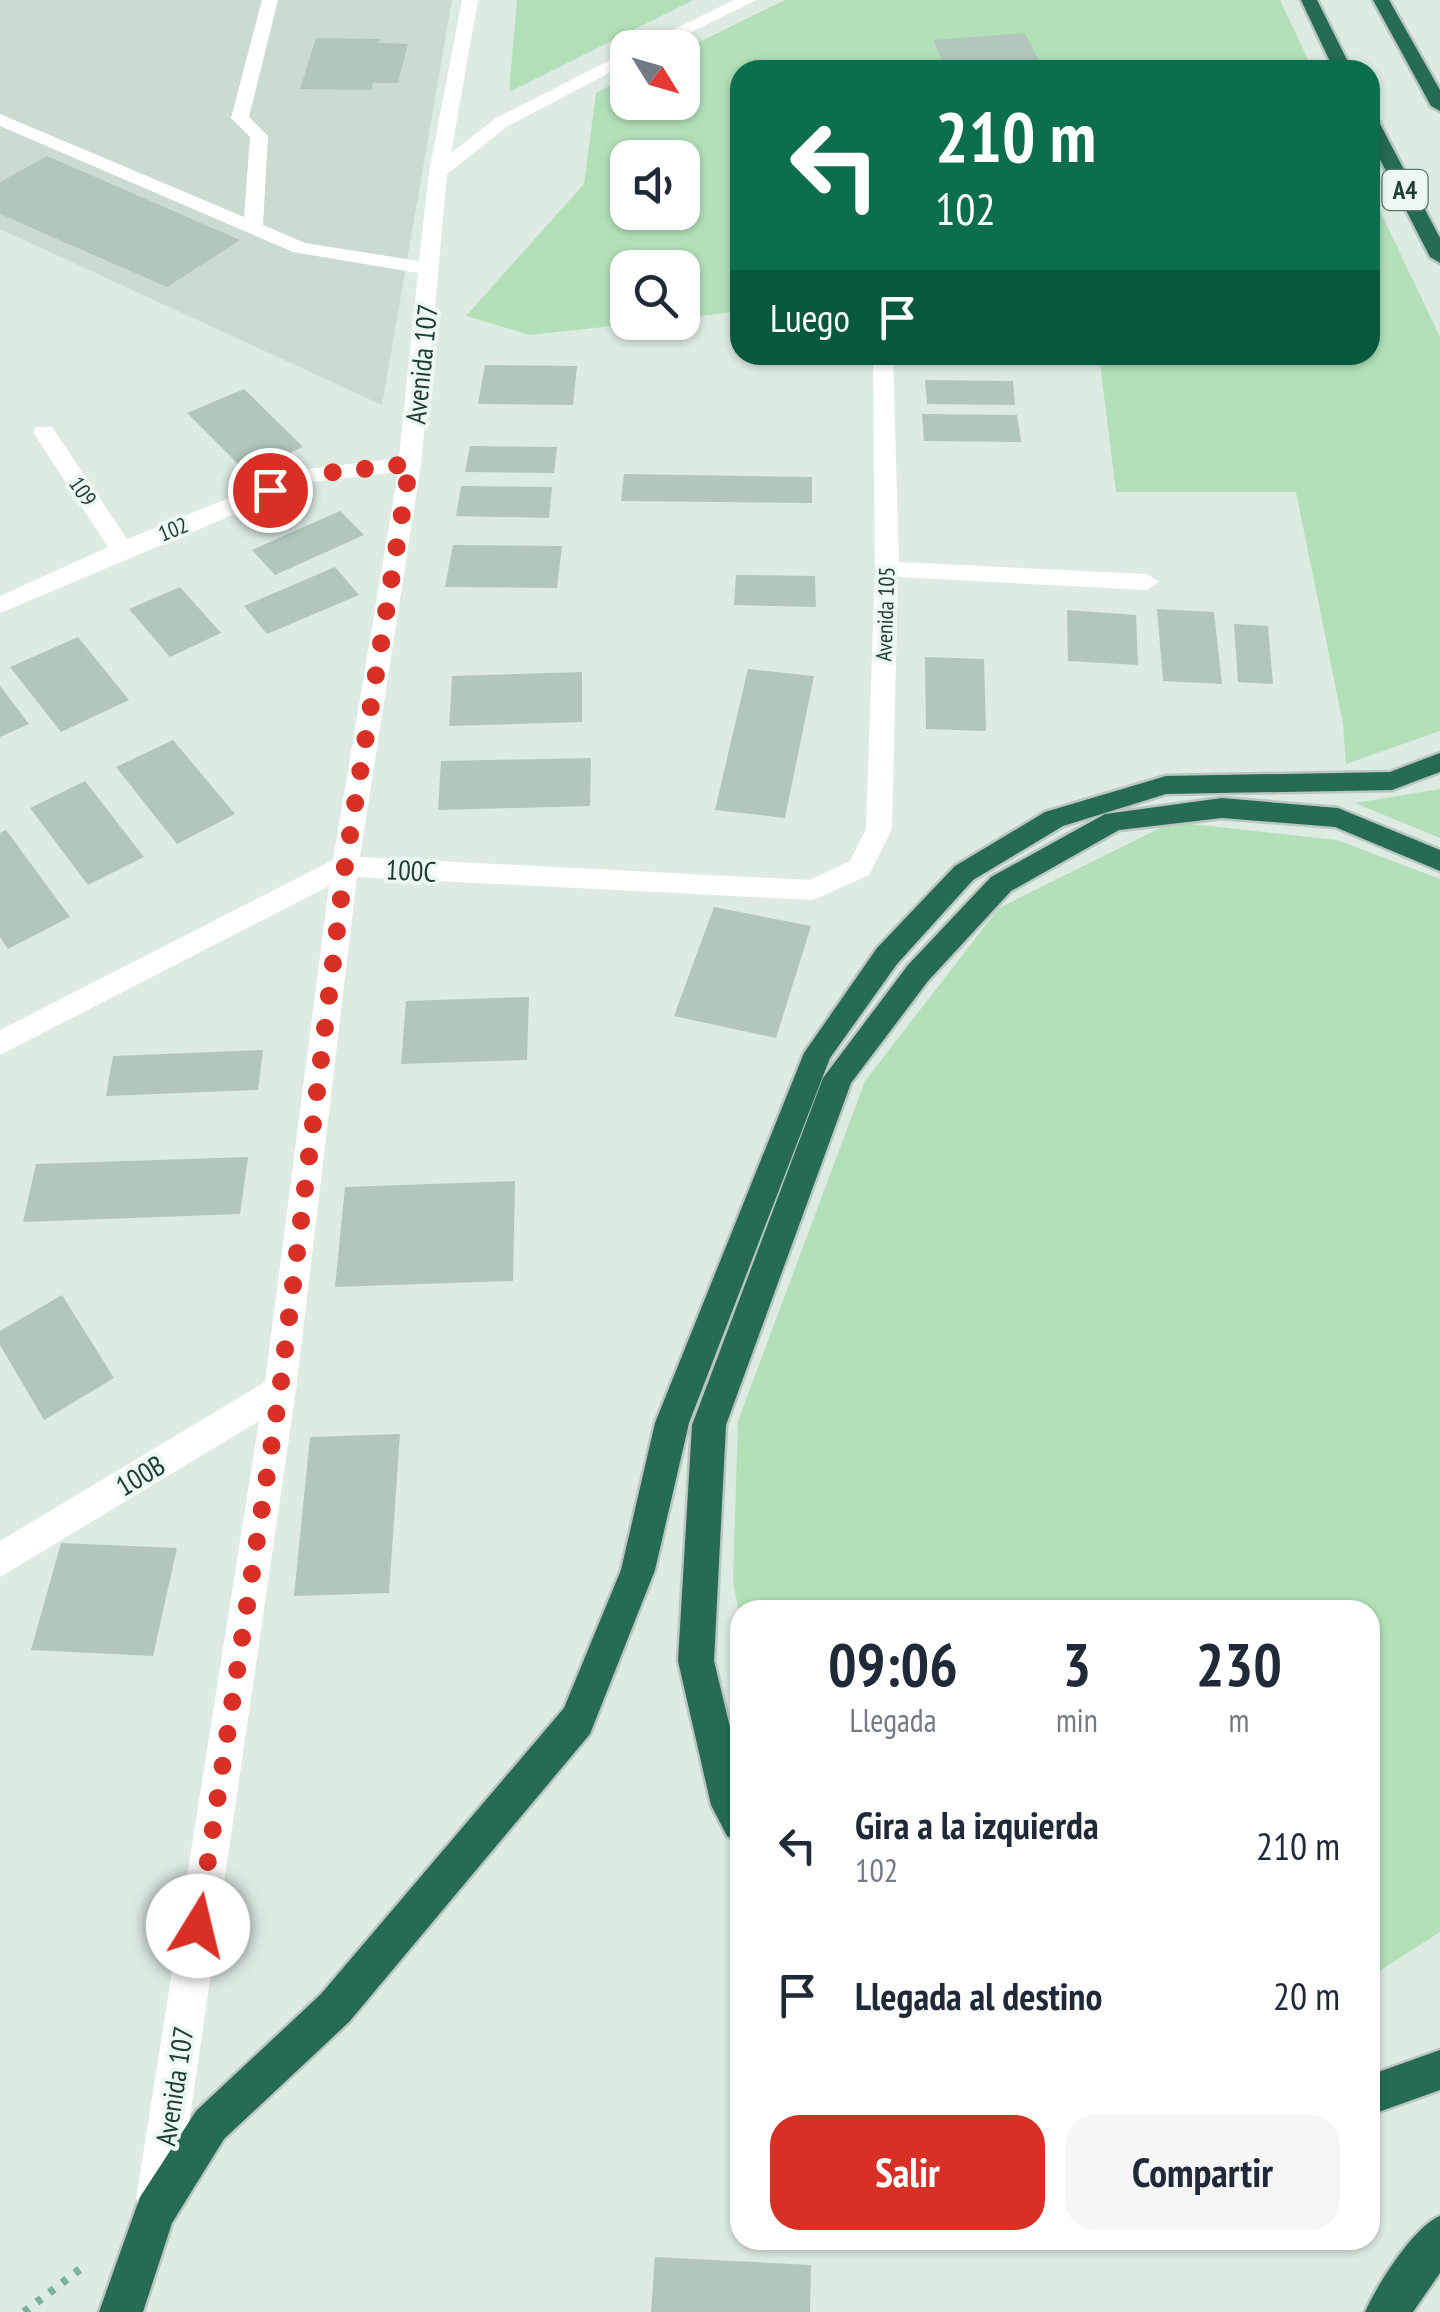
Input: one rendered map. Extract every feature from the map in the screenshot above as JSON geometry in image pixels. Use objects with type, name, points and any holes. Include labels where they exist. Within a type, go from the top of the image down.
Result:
[{"type":"highway","points":[[1309,0],[1338,60]]},
{"type":"highway","points":[[1381,0],[1440,106]]},
{"type":"highway","name":"A4","points":[[1380,141],[1440,257]]},
{"type":"highway","points":[[121,2312],[155,2212],[210,2125],[335,2008],[577,1721],[638,1570],[672,1423],[818,1053],[888,956],[964,873],[1054,819],[1166,784],[1392,781],[1440,762]]},
{"type":"highway","points":[[730,1806],[696,1661],[709,1425],[838,1078],[918,974],[1000,884],[1114,822],[1222,808],[1338,818],[1440,861]]},
{"type":"highway","points":[[1380,2092],[1440,2070]]},
{"type":"highway","points":[[1387,2312],[1440,2237]]},
{"type":"street","points":[[253,227],[259,136],[240,118],[270,0]]},
{"type":"street","name":"Avenida 107","points":[[155,2212],[280,1390],[345,866],[410,464],[438,172],[470,0]]},
{"type":"street","points":[[683,30],[748,0]]},
{"type":"street","points":[[438,172],[502,122],[610,65]]},
{"type":"street","points":[[0,119],[300,248],[431,269]]},
{"type":"street","points":[[308,268],[328,252]]},
{"type":"street","name":"Avenida 105","points":[[860,868],[878,829],[887,568],[883,365]]},
{"type":"street","name":"109","points":[[44,432],[122,550]]},
{"type":"street","name":"102","points":[[0,606],[122,550],[307,475],[410,464]]},
{"type":"street","points":[[887,568],[1147,582]]},
{"type":"street","name":"100C","points":[[0,1043],[345,866],[813,890],[860,868]]},
{"type":"street","name":"100B","points":[[0,1560],[280,1390]]},
{"type":"shaded area","points":[[0,0],[452,0],[382,405],[0,229]]},
{"type":"green space","points":[[517,0],[693,0],[633,30],[610,30],[610,42],[509,92]]},
{"type":"green space","points":[[785,0],[1280,0],[1308,60],[730,60],[730,312],[700,316],[700,250],[610,250],[610,326],[530,335],[466,316],[584,184],[596,93],[610,86],[610,120],[700,120],[700,42]]},
{"type":"green space","points":[[1380,211],[1440,337],[1440,731],[1346,764],[1343,724],[1296,492],[1116,492],[1100,365],[1380,365]]},
{"type":"green space","points":[[1440,789],[1440,838],[1355,803]]},
{"type":"green space","points":[[1172,822],[1337,840],[1440,879],[1440,1932],[1380,1971],[1380,1600],[736,1600],[733,1580],[738,1421],[865,1081],[999,908]]},
{"type":"building","points":[[1025,33],[1038,60],[942,60],[933,40]]},
{"type":"building","points":[[316,38],[380,39],[379,43],[408,44],[398,83],[373,83],[371,90],[300,89]]},
{"type":"building","points":[[47,156],[240,240],[167,287],[0,214],[0,182]]},
{"type":"building","points":[[485,365],[577,366],[573,405],[478,404]]},
{"type":"building","points":[[925,380],[1013,381],[1015,405],[927,404]]},
{"type":"building","points":[[244,389],[303,447],[246,472],[187,413]]},
{"type":"building","points":[[922,414],[1017,415],[1021,442],[924,441]]},
{"type":"building","points":[[470,446],[557,447],[554,473],[465,472]]},
{"type":"building","points":[[624,474],[812,477],[812,503],[621,501]]},
{"type":"building","points":[[461,486],[552,487],[549,518],[456,516]]},
{"type":"building","points":[[340,511],[364,535],[275,575],[252,550]]},
{"type":"building","points":[[453,545],[562,546],[557,588],[445,587]]},
{"type":"building","points":[[335,567],[359,595],[267,634],[244,606]]},
{"type":"building","points":[[736,575],[815,576],[816,607],[734,605]]},
{"type":"building","points":[[180,587],[221,633],[170,657],[129,609]]},
{"type":"building","points":[[1157,609],[1214,612],[1222,684],[1163,681]]},
{"type":"building","points":[[1067,610],[1136,615],[1138,665],[1068,661]]},
{"type":"building","points":[[1234,624],[1268,626],[1273,684],[1238,682]]},
{"type":"building","points":[[78,637],[129,700],[61,732],[10,667]]},
{"type":"building","points":[[925,657],[984,659],[986,731],[926,729]]},
{"type":"building","points":[[748,669],[814,676],[785,818],[715,810]]},
{"type":"building","points":[[582,672],[582,722],[449,726],[452,676]]},
{"type":"building","points":[[0,686],[29,724],[0,737]]},
{"type":"building","points":[[173,740],[235,814],[177,844],[116,767]]},
{"type":"building","points":[[591,758],[590,806],[438,810],[441,761]]},
{"type":"building","points":[[85,781],[144,857],[88,885],[30,808]]},
{"type":"building","points":[[6,830],[70,917],[8,949],[0,937],[0,833]]},
{"type":"building","points":[[714,907],[811,926],[776,1038],[674,1016]]},
{"type":"building","points":[[529,997],[527,1060],[401,1064],[406,1001]]},
{"type":"building","points":[[263,1050],[258,1090],[106,1096],[113,1056]]},
{"type":"building","points":[[248,1157],[240,1214],[23,1222],[36,1164]]},
{"type":"building","points":[[515,1181],[513,1281],[335,1287],[345,1187]]},
{"type":"building","points":[[62,1295],[114,1378],[44,1420],[0,1345],[0,1331]]},
{"type":"building","points":[[400,1434],[389,1593],[294,1596],[310,1437]]},
{"type":"building","points":[[61,1543],[177,1548],[153,1656],[31,1650]]},
{"type":"building","points":[[655,2257],[811,2265],[810,2312],[651,2312]]},
{"type":"route","points":[[198,1926],[280,1390],[345,866],[410,464],[307,475],[270,490]]}]
